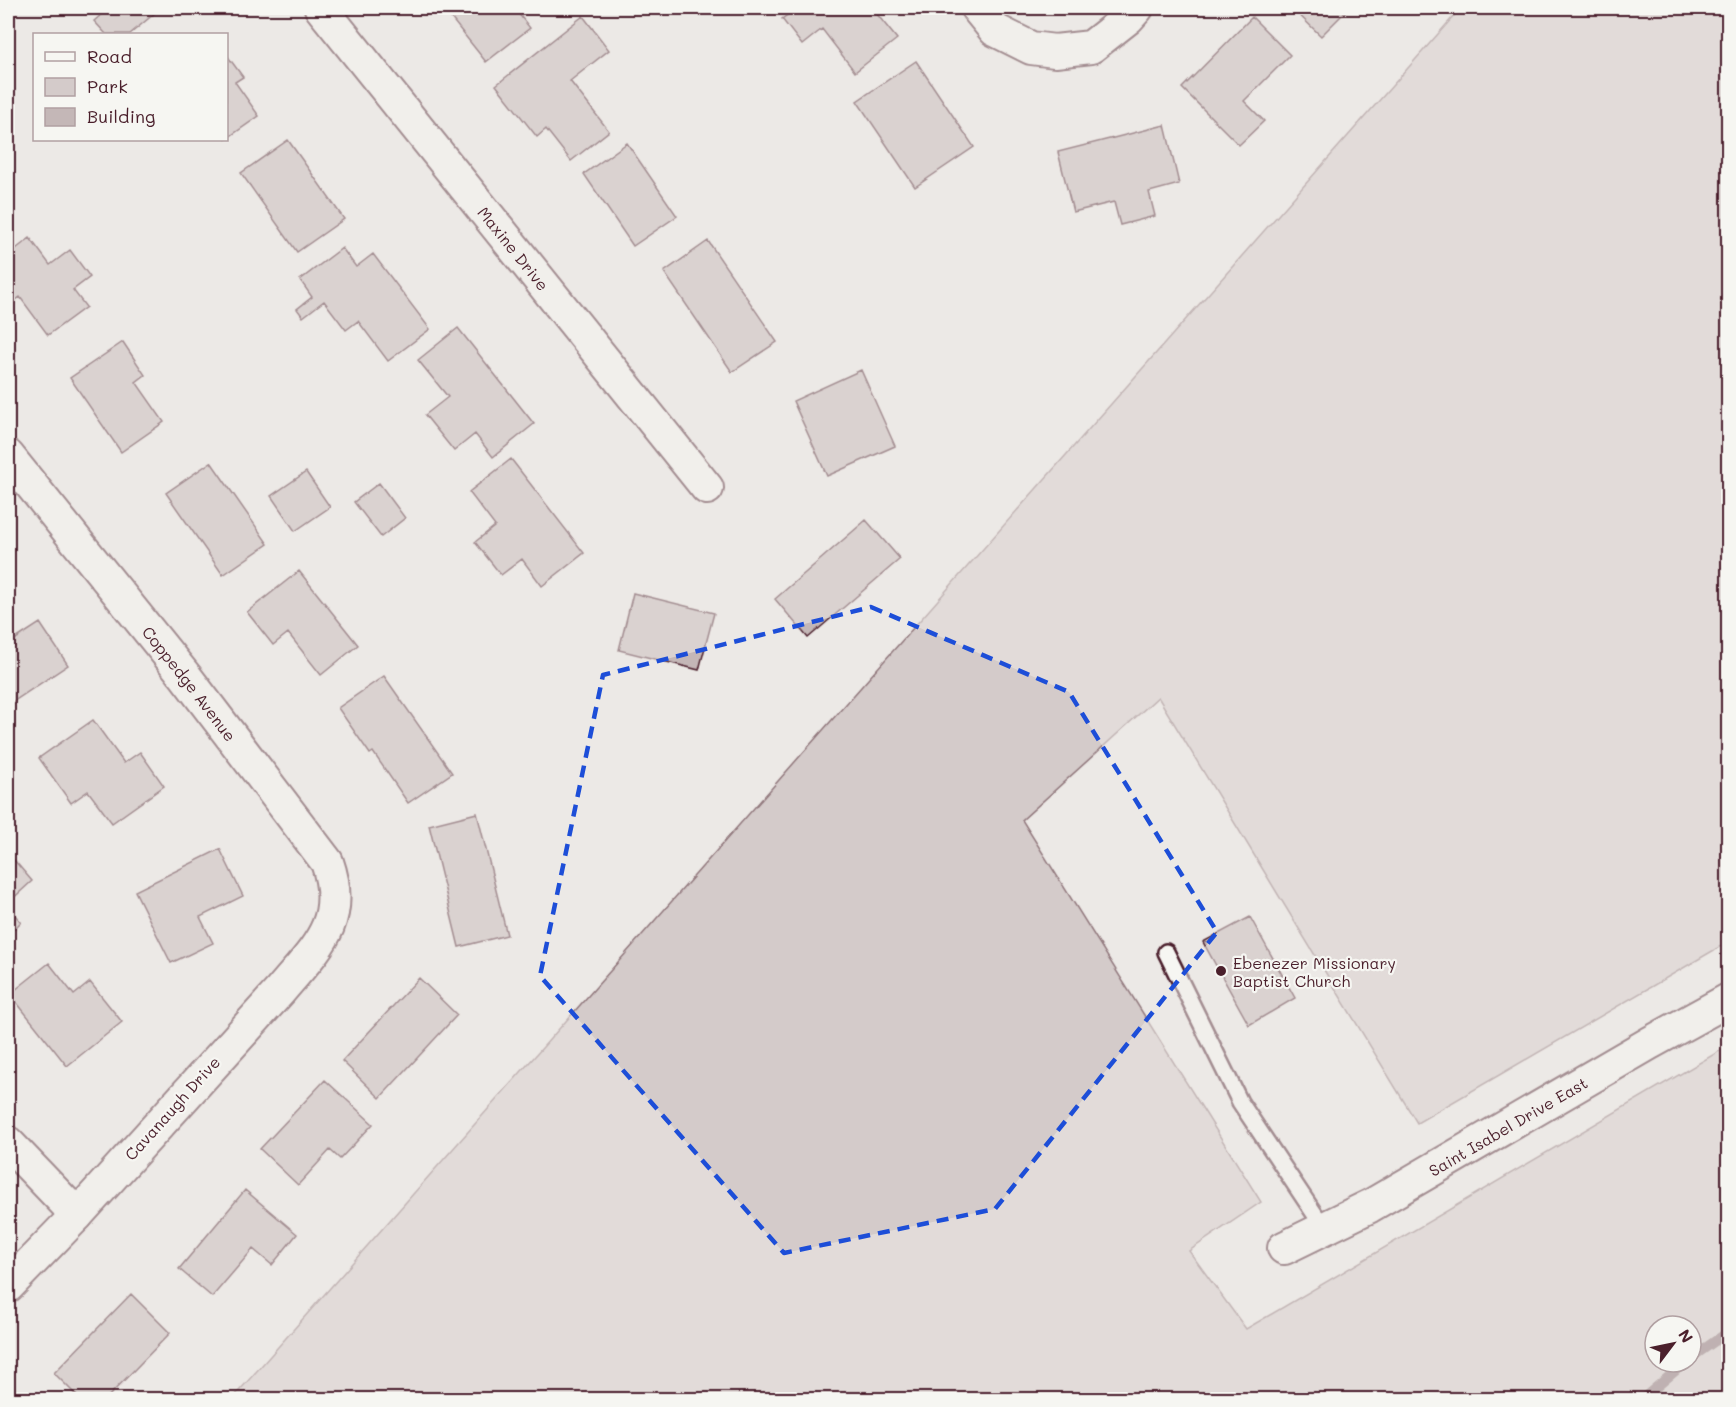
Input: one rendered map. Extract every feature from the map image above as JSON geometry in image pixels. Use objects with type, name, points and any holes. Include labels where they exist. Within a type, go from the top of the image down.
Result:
[{"type":"street","name":"Maxine Drive","points":[[321,8],[707,488]]},
{"type":"street","points":[[977,8],[995,30],[1030,48],[1055,51],[1092,47],[1137,8]]},
{"type":"street","name":"Coppedge Avenue","points":[[8,456],[186,677],[327,862],[334,882],[334,906],[330,925]]},
{"type":"street","name":"Cavanaugh Drive","points":[[8,1286],[77,1215],[280,991],[307,959],[330,925]]},
{"type":"street","name":"Saint Isabel Drive East","points":[[1284,1248],[1370,1206],[1728,1000]]},
{"type":"street","points":[[8,1143],[77,1215]]},
{"type":"lane","points":[[1166,952],[1240,1102],[1324,1228]]},
{"type":"highlighted area","points":[[871,607],[1069,692],[1217,932],[995,1209],[784,1253],[540,976],[603,675]]},
{"type":"green space","points":[[1461,8],[1728,8],[1728,942],[1417,1123],[1158,697],[1022,820],[1261,1202],[1189,1251],[1246,1329],[1728,1046],[1728,1399],[232,1399]]},
{"type":"building","points":[[109,8],[161,8],[131,33],[105,33],[94,21]]},
{"type":"building","points":[[443,8],[514,8],[530,28],[486,62]]},
{"type":"building","points":[[797,8],[872,8],[897,39],[855,72],[822,29],[802,45],[782,19]]},
{"type":"building","points":[[1292,8],[1349,8],[1321,36]]},
{"type":"building","points":[[583,16],[609,50],[570,81],[609,131],[571,161],[546,129],[537,137],[496,85]]},
{"type":"building","points":[[1252,17],[1290,55],[1244,101],[1264,121],[1239,145],[1182,88]]},
{"type":"building","points":[[228,57],[243,77],[235,82],[259,116],[228,138]]},
{"type":"building","points":[[916,61],[974,147],[915,187],[857,101]]},
{"type":"building","points":[[1165,125],[1179,184],[1149,192],[1155,216],[1120,225],[1114,202],[1073,212],[1058,152]]},
{"type":"building","points":[[288,140],[344,219],[297,252],[241,173]]},
{"type":"building","points":[[627,143],[677,216],[633,246],[584,174]]},
{"type":"building","points":[[30,238],[50,265],[70,250],[90,277],[73,290],[86,307],[48,335],[20,297],[8,306],[8,255]]},
{"type":"building","points":[[708,241],[777,342],[732,372],[664,272]]},
{"type":"building","points":[[342,248],[356,267],[373,254],[430,329],[388,361],[358,321],[346,330],[324,301],[303,317],[297,309],[312,297],[300,280]]},
{"type":"building","points":[[458,328],[534,424],[493,457],[475,434],[454,451],[425,415],[448,397],[418,360]]},
{"type":"building","points":[[123,342],[145,375],[136,382],[164,422],[121,452],[70,378]]},
{"type":"building","points":[[861,370],[895,446],[827,476],[793,401]]},
{"type":"building","points":[[511,459],[584,553],[542,586],[522,559],[501,575],[475,542],[495,526],[469,492]]},
{"type":"building","points":[[211,462],[268,544],[223,575],[166,493]]},
{"type":"building","points":[[306,472],[330,507],[295,531],[271,496]]},
{"type":"building","points":[[379,483],[405,518],[381,537],[354,502]]},
{"type":"building","points":[[866,520],[900,559],[808,638],[775,599]]},
{"type":"building","points":[[299,571],[358,645],[321,675],[288,633],[273,645],[247,612]]},
{"type":"building","points":[[633,593],[714,613],[699,670],[619,650]]},
{"type":"building","points":[[40,623],[68,665],[8,705],[8,644]]},
{"type":"building","points":[[384,676],[452,773],[408,803],[373,752],[370,754],[338,708]]},
{"type":"building","points":[[93,720],[124,763],[140,752],[164,786],[112,823],[88,791],[71,803],[39,758]]},
{"type":"building","points":[[477,813],[507,935],[459,947],[429,825]]},
{"type":"building","points":[[220,849],[243,896],[200,917],[213,943],[171,963],[135,891]]},
{"type":"building","points":[[8,853],[32,881],[8,903]]},
{"type":"building","points":[[8,907],[21,922],[8,935]]},
{"type":"building","points":[[1250,917],[1295,998],[1249,1025],[1203,942]]},
{"type":"building","points":[[49,963],[74,995],[90,982],[122,1022],[67,1066],[10,994]]},
{"type":"building","points":[[419,978],[457,1015],[380,1098],[342,1061]]},
{"type":"building","points":[[325,1080],[373,1124],[340,1159],[330,1150],[298,1185],[260,1149]]},
{"type":"building","points":[[245,1190],[297,1234],[272,1265],[253,1249],[212,1297],[179,1269]]},
{"type":"building","points":[[131,1294],[170,1333],[105,1400],[81,1400],[54,1373]]},
{"type":"waterway","points":[[1703,1350],[1728,1332]]},
{"type":"waterway","points":[[1641,1400],[1672,1374]]},
{"type":"place","name":"Ebenezer Missionary Baptist Church","points":[[1221,971]]}]
